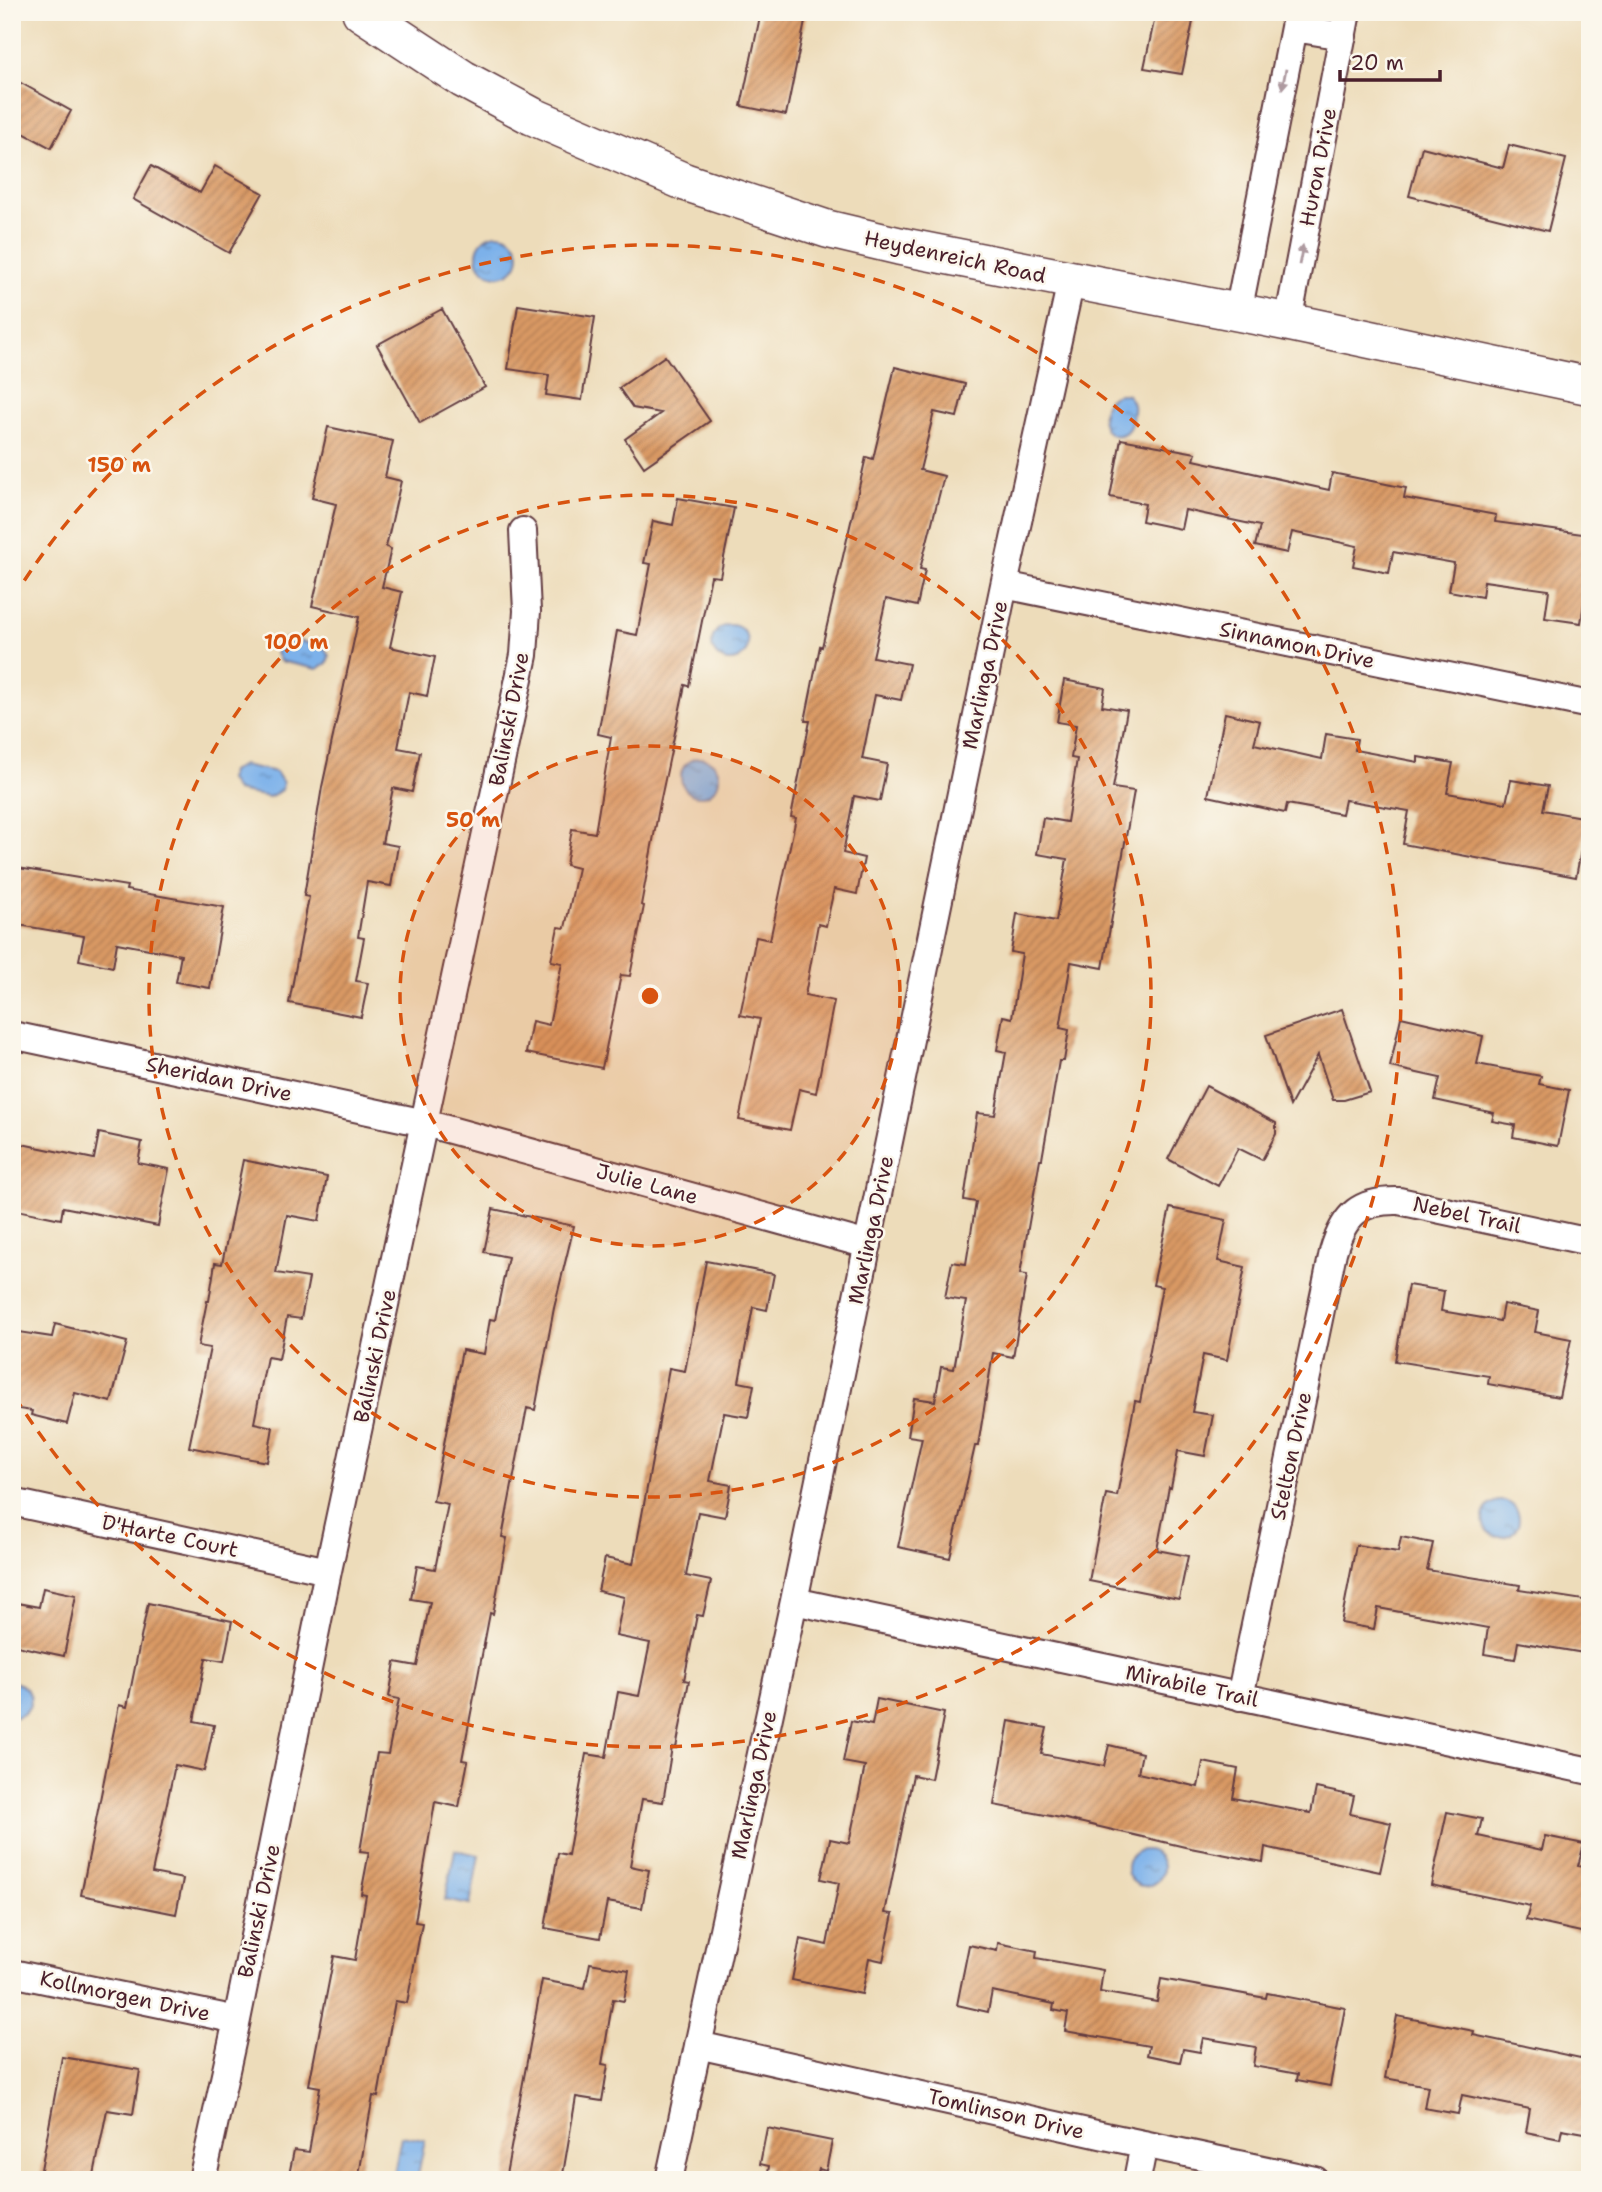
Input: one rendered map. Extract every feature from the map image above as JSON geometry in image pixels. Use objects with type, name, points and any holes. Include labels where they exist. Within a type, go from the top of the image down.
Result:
[{"type":"street","name":"Heydenreich Road","points":[[361,12],[463,79],[532,116],[685,182],[827,229],[1590,386]]},
{"type":"street","points":[[1238,313],[1295,20],[1345,24]]},
{"type":"street","name":"Huron Drive","points":[[1288,322],[1345,24]]},
{"type":"street","name":"Marlinga Drive","points":[[669,2180],[794,1601],[1004,584],[1072,281]]},
{"type":"street","name":"Balinski Drive","points":[[202,2180],[328,1571],[524,655],[527,611],[523,531]]},
{"type":"street","name":"Sinnamon Drive","points":[[1004,584],[1590,705]]},
{"type":"street","name":"Sheridan Drive","points":[[12,1035],[425,1123]]},
{"type":"street","name":"Julie Lane","points":[[425,1123],[868,1245]]},
{"type":"street","name":"Nebel Trail","points":[[1348,1218],[1362,1206],[1379,1200],[1399,1201],[1590,1242]]},
{"type":"street","name":"Stelton Drive","points":[[1240,1697],[1333,1252],[1338,1235],[1348,1218]]},
{"type":"street","name":"D'Harte Court","points":[[12,1502],[328,1571]]},
{"type":"street","name":"Mirabile Trail","points":[[794,1601],[1590,1772]]},
{"type":"street","name":"Kollmorgen Drive","points":[[12,1973],[237,2020]]},
{"type":"street","name":"Tomlinson Drive","points":[[698,2045],[1315,2180]]},
{"type":"street","points":[[1137,2180],[1144,2144]]},
{"type":"water","points":[[498,234],[513,240],[519,255],[513,270],[498,276],[483,270],[477,255],[483,240]]},
{"type":"water","points":[[1119,394],[1126,394],[1131,400],[1133,415],[1125,433],[1113,435],[1104,426],[1102,418],[1108,400]]},
{"type":"water","points":[[730,625],[743,630],[748,643],[743,656],[730,661],[717,656],[712,643],[717,630]]},
{"type":"water","points":[[286,638],[324,647],[329,656],[327,663],[317,669],[280,661],[276,653],[279,644]]},
{"type":"water","points":[[700,758],[714,763],[719,777],[714,791],[700,796],[686,791],[681,777],[686,763]]},
{"type":"water","points":[[242,765],[276,772],[283,783],[282,790],[269,797],[236,791],[229,780],[231,772]]},
{"type":"water","points":[[1501,1501],[1514,1506],[1519,1519],[1514,1532],[1501,1537],[1488,1532],[1483,1519],[1488,1506]]},
{"type":"water","points":[[12,1682],[26,1689],[31,1700],[26,1711],[12,1718]]},
{"type":"water","points":[[455,1850],[479,1855],[470,1905],[445,1900]]},
{"type":"water","points":[[1145,1850],[1158,1855],[1163,1868],[1158,1881],[1145,1886],[1132,1881],[1127,1868],[1132,1855]]},
{"type":"water","points":[[401,2136],[425,2140],[417,2180],[393,2180]]},
{"type":"building","points":[[761,12],[807,12],[786,115],[741,106]]},
{"type":"building","points":[[1156,12],[1195,12],[1182,74],[1144,68]]},
{"type":"building","points":[[12,78],[71,111],[51,148],[12,127]]},
{"type":"building","points":[[1509,145],[1566,159],[1548,231],[1409,196],[1422,147],[1503,168]]},
{"type":"building","points":[[151,166],[200,193],[215,166],[263,193],[229,253],[133,199]]},
{"type":"building","points":[[518,305],[595,317],[582,400],[546,395],[549,375],[508,369]]},
{"type":"building","points":[[442,309],[485,387],[420,423],[377,345]]},
{"type":"building","points":[[665,356],[710,421],[644,467],[625,439],[661,413],[633,408],[619,388]]},
{"type":"building","points":[[895,367],[965,384],[957,417],[934,412],[920,470],[944,476],[920,569],[925,570],[917,606],[886,599],[873,657],[909,664],[901,700],[875,695],[862,759],[887,764],[880,801],[854,796],[843,853],[864,858],[857,894],[834,889],[826,926],[818,924],[805,995],[834,1001],[816,1093],[799,1089],[790,1130],[739,1120],[760,1019],[740,1015],[756,937],[770,940],[796,818],[791,817],[810,721],[805,721],[820,646],[822,647],[866,457],[873,459]]},
{"type":"building","points":[[328,427],[393,441],[385,477],[401,481],[386,547],[391,549],[382,587],[402,592],[390,647],[435,657],[427,696],[409,692],[398,748],[420,752],[412,792],[393,788],[382,843],[398,846],[391,886],[367,882],[358,937],[364,938],[356,981],[368,983],[361,1017],[289,1003],[309,897],[304,896],[322,787],[359,617],[312,606],[336,504],[312,498]]},
{"type":"building","points":[[1121,439],[1196,453],[1194,460],[1329,490],[1332,473],[1406,488],[1404,498],[1496,515],[1495,522],[1590,535],[1590,563],[1581,623],[1545,618],[1549,590],[1484,581],[1482,597],[1449,591],[1454,563],[1393,552],[1389,573],[1353,566],[1357,546],[1292,532],[1287,553],[1255,546],[1260,526],[1185,510],[1181,529],[1142,521],[1145,504],[1110,497]]},
{"type":"building","points":[[678,498],[734,508],[720,577],[711,576],[689,686],[685,685],[660,803],[630,976],[621,975],[602,1068],[526,1053],[532,1021],[549,1025],[562,963],[551,961],[558,927],[565,928],[578,868],[566,865],[572,829],[595,833],[611,737],[598,734],[617,631],[637,635],[651,564],[644,563],[653,521],[673,525]]},
{"type":"building","points":[[1064,680],[1105,688],[1102,706],[1127,710],[1113,788],[1134,791],[1103,968],[1071,962],[1060,1028],[1069,1030],[1064,1061],[1059,1061],[1020,1274],[1027,1275],[1013,1357],[993,1353],[978,1446],[975,1446],[950,1558],[898,1547],[922,1438],[908,1436],[914,1398],[935,1401],[941,1367],[954,1369],[966,1301],[945,1298],[952,1262],[966,1264],[976,1202],[964,1200],[977,1113],[995,1115],[1006,1052],[997,1050],[1003,1016],[1012,1018],[1022,954],[1011,952],[1017,914],[1056,921],[1067,859],[1037,854],[1043,818],[1067,822],[1077,759],[1071,758],[1076,725],[1057,722]]},
{"type":"building","points":[[1225,713],[1260,721],[1254,744],[1322,759],[1326,734],[1357,739],[1355,750],[1418,762],[1418,757],[1453,763],[1447,793],[1506,803],[1511,780],[1548,786],[1543,810],[1587,818],[1576,877],[1403,844],[1409,811],[1345,800],[1342,814],[1287,804],[1285,813],[1208,796]]},
{"type":"building","points":[[12,867],[127,886],[126,890],[224,907],[210,988],[176,982],[181,955],[117,943],[113,967],[79,960],[84,936],[12,924]]},
{"type":"building","points":[[1342,1009],[1370,1092],[1344,1100],[1333,1100],[1318,1055],[1290,1106],[1266,1035]]},
{"type":"building","points":[[1401,1017],[1483,1036],[1477,1064],[1541,1076],[1539,1084],[1569,1090],[1558,1146],[1513,1137],[1515,1125],[1492,1121],[1494,1113],[1435,1100],[1440,1078],[1390,1067]]},
{"type":"building","points":[[1206,1086],[1276,1123],[1276,1134],[1262,1160],[1238,1148],[1218,1186],[1168,1159]]},
{"type":"building","points":[[99,1133],[142,1142],[138,1163],[169,1169],[158,1226],[63,1207],[61,1219],[12,1209],[12,1142],[94,1159]]},
{"type":"building","points":[[243,1160],[327,1177],[319,1221],[287,1215],[276,1273],[309,1278],[301,1319],[287,1317],[279,1359],[267,1357],[254,1423],[273,1427],[267,1462],[189,1447],[210,1348],[198,1346],[215,1263],[222,1264]]},
{"type":"building","points":[[1170,1208],[1226,1220],[1218,1261],[1245,1267],[1227,1360],[1203,1355],[1192,1412],[1213,1415],[1205,1456],[1178,1451],[1171,1488],[1169,1487],[1157,1550],[1188,1556],[1179,1599],[1089,1581],[1106,1494],[1117,1496],[1135,1401],[1140,1402],[1162,1287],[1153,1285]]},
{"type":"building","points":[[493,1209],[574,1226],[554,1308],[535,1410],[527,1408],[502,1537],[507,1538],[493,1614],[490,1613],[462,1760],[468,1761],[459,1807],[435,1802],[415,1922],[422,1923],[407,2003],[395,2001],[378,2097],[373,2096],[358,2180],[288,2180],[294,2150],[309,2152],[320,2087],[309,2085],[334,1956],[355,1960],[366,1895],[361,1894],[369,1852],[360,1851],[377,1753],[388,1754],[399,1699],[389,1697],[395,1662],[417,1666],[430,1602],[411,1599],[417,1566],[435,1569],[448,1504],[433,1501],[462,1350],[484,1354],[490,1319],[495,1320],[508,1257],[484,1252]]},
{"type":"building","points":[[706,1261],[774,1274],[767,1310],[753,1307],[739,1382],[754,1385],[748,1417],[724,1413],[710,1481],[731,1485],[725,1517],[698,1512],[686,1576],[711,1581],[703,1616],[697,1615],[684,1680],[689,1681],[676,1748],[672,1747],[663,1802],[642,1799],[630,1866],[649,1870],[642,1908],[607,1902],[600,1938],[545,1928],[558,1853],[568,1855],[586,1754],[606,1757],[618,1692],[639,1696],[650,1643],[616,1636],[624,1597],[598,1591],[605,1558],[633,1564],[669,1368],[685,1371]]},
{"type":"building","points":[[1408,1285],[1444,1291],[1441,1311],[1500,1321],[1503,1304],[1539,1311],[1535,1332],[1571,1339],[1559,1397],[1488,1384],[1489,1376],[1395,1361]]},
{"type":"building","points":[[55,1324],[127,1342],[111,1402],[75,1393],[67,1424],[31,1415],[32,1411],[12,1408],[12,1331],[52,1337]]},
{"type":"building","points":[[1401,1537],[1433,1543],[1427,1570],[1520,1585],[1519,1590],[1590,1601],[1590,1654],[1518,1642],[1515,1659],[1484,1654],[1488,1628],[1378,1608],[1374,1629],[1341,1623],[1356,1545],[1398,1552]]},
{"type":"building","points":[[43,1588],[76,1595],[64,1656],[12,1645],[12,1602],[39,1607]]},
{"type":"building","points":[[148,1603],[232,1621],[224,1661],[206,1658],[194,1721],[214,1725],[204,1771],[175,1765],[152,1873],[183,1879],[176,1914],[81,1895],[119,1705],[127,1707]]},
{"type":"building","points":[[877,1699],[944,1713],[931,1779],[913,1775],[885,1913],[893,1914],[883,1961],[869,1958],[862,1994],[792,1980],[800,1939],[827,1945],[839,1883],[821,1879],[830,1839],[849,1843],[865,1766],[843,1762],[851,1721],[872,1725]]},
{"type":"building","points":[[1009,1721],[1047,1728],[1041,1754],[1104,1766],[1109,1745],[1142,1753],[1138,1773],[1198,1787],[1203,1762],[1238,1769],[1233,1798],[1311,1813],[1316,1788],[1354,1796],[1350,1814],[1391,1823],[1380,1872],[1265,1847],[1263,1862],[994,1805]]},
{"type":"building","points":[[1447,1812],[1482,1819],[1478,1836],[1542,1850],[1545,1836],[1584,1844],[1578,1866],[1590,1868],[1590,1934],[1526,1920],[1530,1906],[1431,1885]]},
{"type":"building","points":[[998,1943],[1037,1951],[1036,1958],[1103,1970],[1100,1992],[1157,2002],[1161,1979],[1266,1998],[1267,1993],[1345,2008],[1330,2086],[1297,2080],[1298,2074],[1253,2066],[1256,2047],[1203,2038],[1200,2052],[1183,2049],[1180,2062],[1147,2055],[1149,2046],[1065,2031],[1068,2013],[1053,2010],[1054,2004],[992,1991],[988,2012],[957,2005],[969,1945],[997,1951]]},
{"type":"building","points":[[590,1963],[629,1970],[624,2001],[613,1999],[602,2064],[608,2065],[602,2101],[576,2097],[562,2180],[505,2180],[542,1980],[585,1988]]},
{"type":"building","points":[[1397,2016],[1474,2031],[1473,2035],[1590,2060],[1590,2134],[1562,2129],[1560,2139],[1526,2132],[1530,2109],[1462,2095],[1458,2114],[1424,2108],[1428,2086],[1385,2078]]},
{"type":"building","points":[[62,2057],[140,2070],[133,2114],[107,2110],[93,2180],[39,2180]]},
{"type":"building","points":[[767,2128],[832,2141],[826,2171],[819,2169],[816,2180],[767,2180],[769,2166],[760,2164]]}]
